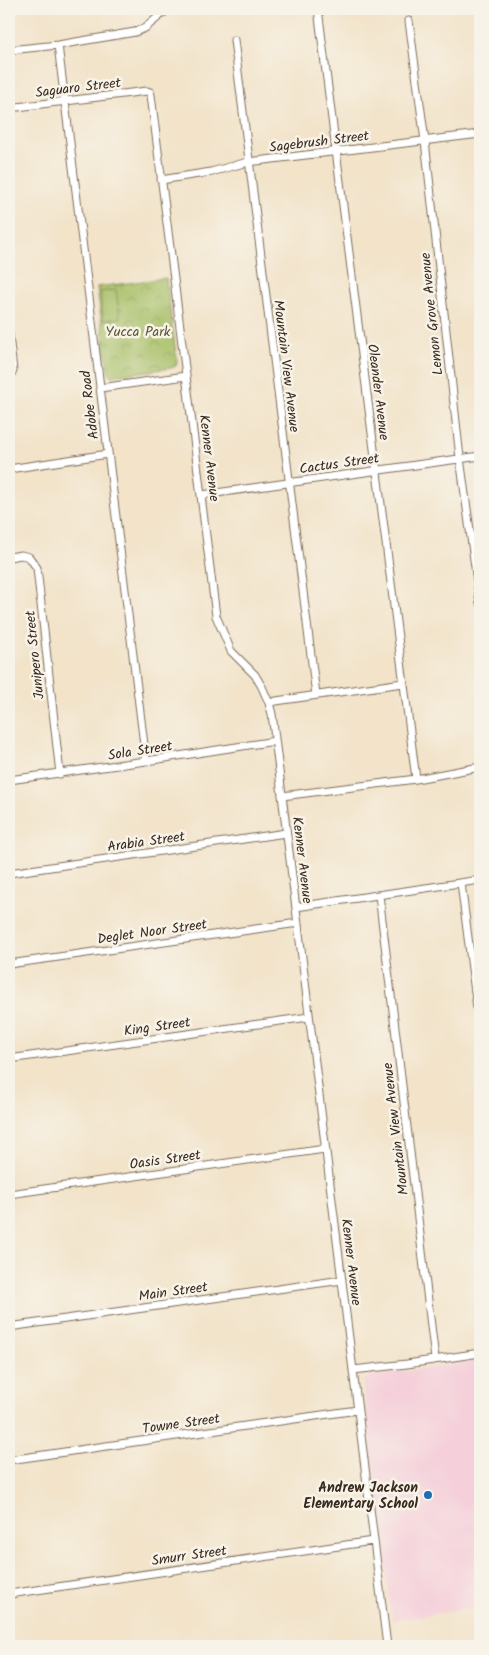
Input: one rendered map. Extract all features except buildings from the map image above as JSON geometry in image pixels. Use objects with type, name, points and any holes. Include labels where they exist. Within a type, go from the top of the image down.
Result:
[{"type":"street","points":[[9,50],[58,45],[135,32],[145,28],[168,9]]},
{"type":"street","name":"Oleander Avenue","points":[[318,9],[416,779]]},
{"type":"street","name":"Lemon Grove Avenue","points":[[409,21],[460,458],[480,603]]},
{"type":"street","name":"Mountain View Avenue","points":[[234,40],[316,695]]},
{"type":"street","name":"Adobe Road","points":[[58,45],[146,761]]},
{"type":"street","name":"Saguaro Street","points":[[9,108],[150,92]]},
{"type":"street","name":"Kenner Avenue","points":[[150,92],[216,616],[231,651],[255,676],[262,688],[269,703],[275,741],[387,1646]]},
{"type":"street","name":"Sagebrush Street","points":[[161,180],[211,172],[248,162],[480,134]]},
{"type":"street","points":[[9,335],[13,370],[9,377]]},
{"type":"street","points":[[100,388],[186,376]]},
{"type":"street","points":[[9,469],[108,454]]},
{"type":"street","name":"Cactus Street","points":[[202,495],[480,456]]},
{"type":"street","name":"Junipero Street","points":[[9,557],[21,555],[30,557],[37,568],[60,774]]},
{"type":"street","points":[[269,703],[403,683]]},
{"type":"street","name":"Sola Street","points":[[9,780],[275,741]]},
{"type":"street","points":[[282,796],[416,779],[480,768]]},
{"type":"street","name":"Arabia Street","points":[[9,873],[286,833]]},
{"type":"street","points":[[296,907],[480,880]]},
{"type":"street","points":[[461,883],[480,1031]]},
{"type":"street","name":"Mountain View Avenue","points":[[379,896],[435,1359]]},
{"type":"street","name":"Deglet Noor Street","points":[[9,964],[298,923]]},
{"type":"street","name":"King Street","points":[[9,1059],[309,1017]]},
{"type":"street","name":"Oasis Street","points":[[9,1194],[325,1149]]},
{"type":"street","name":"Main Street","points":[[9,1327],[342,1280]]},
{"type":"street","points":[[353,1370],[480,1353]]},
{"type":"street","name":"Towne Street","points":[[9,1460],[357,1410]]},
{"type":"street","name":"Smurr Street","points":[[9,1594],[373,1541]]},
{"type":"shaded area","name":"Andrew Jackson Elementary School","points":[[480,1360],[480,1607],[392,1620],[363,1382],[367,1377]]},
{"type":"green space","name":"Yucca Park","points":[[166,278],[177,361],[176,366],[111,376],[108,372],[97,287]]},
{"type":"green space","points":[[116,290],[120,318],[103,320],[100,292]]},
{"type":"place","name":"Andrew Jackson Elementary School","points":[[428,1495]]}]
